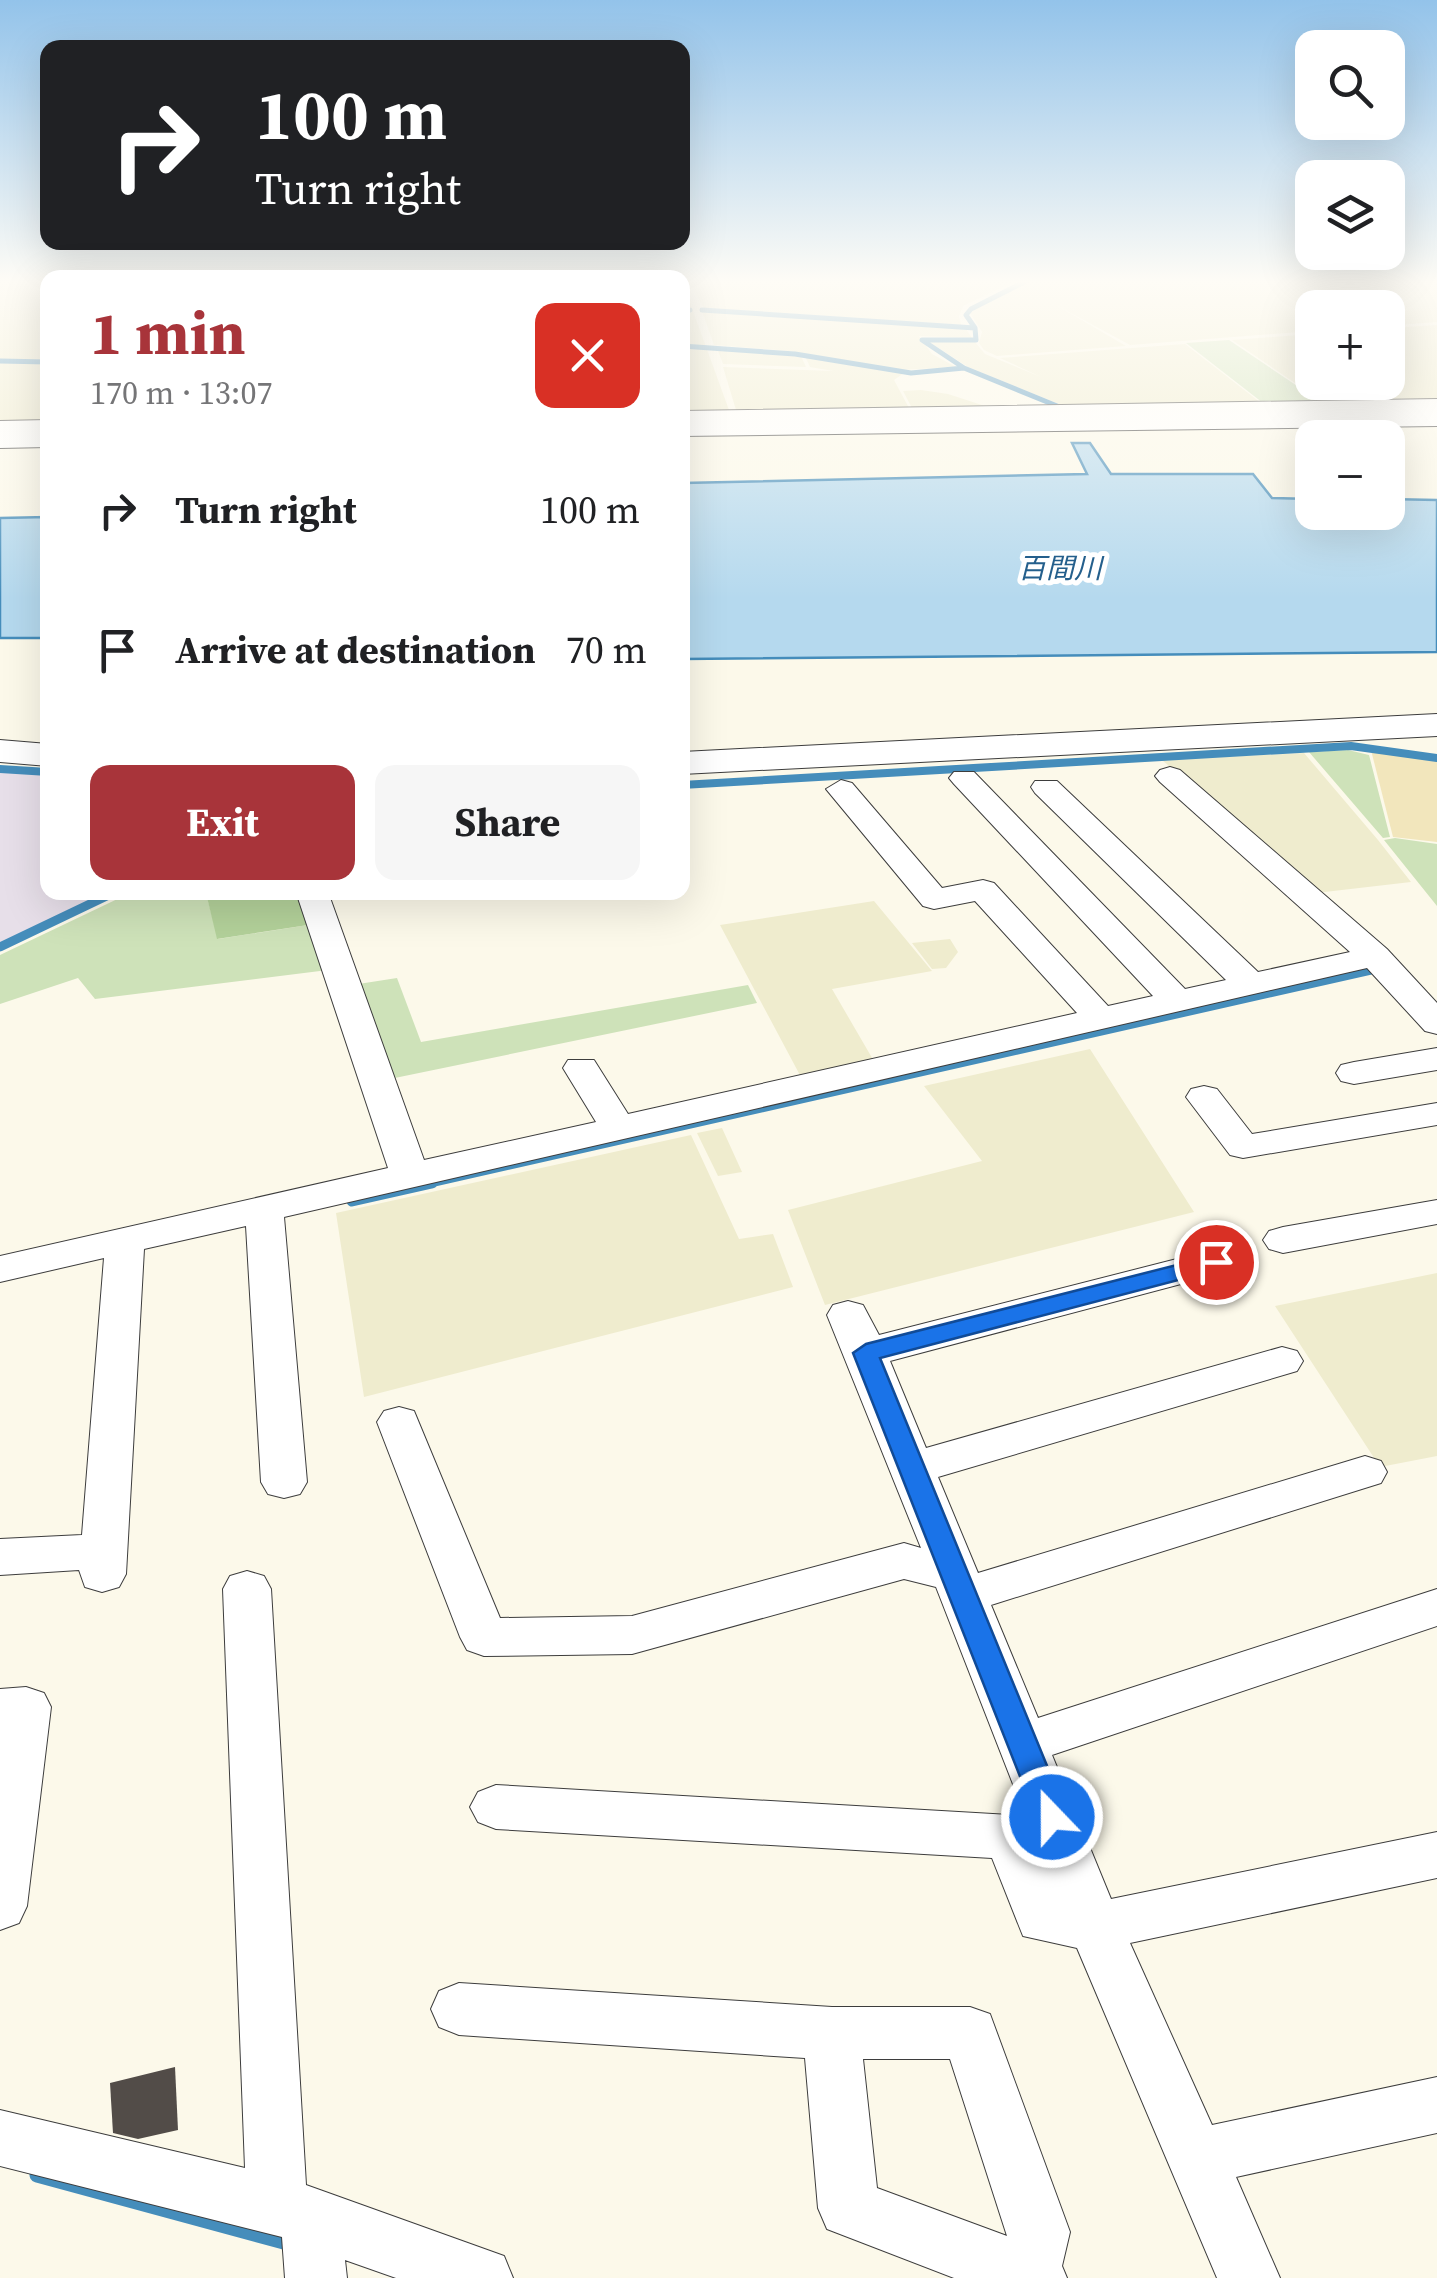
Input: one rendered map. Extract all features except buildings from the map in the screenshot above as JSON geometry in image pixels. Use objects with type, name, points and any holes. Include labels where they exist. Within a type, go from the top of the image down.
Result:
[{"type":"street","points":[[690,417],[1437,405]]},
{"type":"street","points":[[690,428],[1437,418]]},
{"type":"street","points":[[0,428],[40,428]]},
{"type":"street","points":[[0,440],[40,439]]},
{"type":"street","points":[[690,763],[1437,725]]},
{"type":"street","points":[[0,751],[40,754]]},
{"type":"street","points":[[1170,776],[1428,1002]]},
{"type":"street","points":[[964,778],[1177,1001]]},
{"type":"street","points":[[1046,787],[1250,984]]},
{"type":"street","points":[[840,789],[934,899],[983,890],[1100,1018]]},
{"type":"street","points":[[315,900],[410,1176]]},
{"type":"street","points":[[0,1268],[125,1249],[266,1217],[410,1176],[1375,956]]},
{"type":"street","points":[[1354,1073],[1437,1059]]},
{"type":"street","points":[[581,1068],[618,1128]]},
{"type":"street","points":[[1204,1097],[1243,1147],[1437,1114]]},
{"type":"street","points":[[1283,1240],[1437,1212]]},
{"type":"street","points":[[266,1217],[284,1482]]},
{"type":"street","points":[[0,1557],[101,1562],[125,1249]]},
{"type":"street","points":[[1216,1262],[857,1334],[1096,1926],[1249,2278]]},
{"type":"street","points":[[913,1468],[1282,1361]]},
{"type":"street","points":[[398,1422],[484,1637],[632,1635],[904,1561],[960,1584],[1365,1472]]},
{"type":"street","points":[[247,1589],[307,2240]]},
{"type":"street","points":[[1023,1744],[1437,1607]]},
{"type":"street","points":[[0,1709],[26,1707],[0,1906]]},
{"type":"street","points":[[496,1807],[1010,1837],[1042,1920],[1096,1926],[1437,1855]]},
{"type":"street","points":[[459,2009],[832,2033],[970,2034],[1039,2232],[1032,2277],[849,2208],[832,2033]]},
{"type":"street","points":[[1196,2157],[1437,2106]]},
{"type":"street","points":[[0,2138],[307,2240],[482,2278]]},
{"type":"shaded area","points":[[0,386],[40,386],[40,420],[0,421]]},
{"type":"shaded area","points":[[690,386],[720,386],[729,410],[690,411]]},
{"type":"shaded area","points":[[729,386],[897,386],[909,408],[736,410]]},
{"type":"shaded area","points":[[1016,386],[1239,386],[1261,403],[1064,406]]},
{"type":"shaded area","points":[[1405,386],[1437,386],[1437,400],[1323,402],[1320,400],[1405,400]]},
{"type":"shaded area","points":[[921,390],[988,407],[912,408],[903,391]]},
{"type":"shaded area","points":[[1304,753],[1411,882],[1316,893],[1162,760]]},
{"type":"shaded area","points":[[0,772],[40,775],[40,900],[93,900],[0,945]]},
{"type":"shaded area","points":[[874,901],[932,971],[832,989],[875,1063],[802,1079],[720,925]]},
{"type":"shaded area","points":[[950,939],[958,952],[946,968],[932,969],[912,943]]},
{"type":"shaded area","points":[[1090,1049],[1194,1212],[825,1305],[788,1210],[982,1161],[924,1086]]},
{"type":"shaded area","points":[[722,1128],[742,1172],[718,1176],[697,1133]]},
{"type":"shaded area","points":[[691,1135],[739,1239],[773,1234],[793,1287],[364,1397],[336,1213]]},
{"type":"shaded area","points":[[1437,1273],[1437,1456],[1380,1467],[1275,1306]]},
{"type":"green space","points":[[1242,386],[1295,386],[1295,400],[1321,402],[1263,403]]},
{"type":"green space","points":[[1348,750],[1369,755],[1390,837],[1383,838],[1309,752]]},
{"type":"green space","points":[[1384,840],[1437,844],[1437,906]]},
{"type":"green space","points":[[115,900],[208,900],[218,939],[308,925],[328,970],[95,999],[78,978],[0,1004],[0,955]]},
{"type":"green space","points":[[208,900],[301,900],[308,925],[217,939]]},
{"type":"green space","points":[[397,978],[421,1042],[748,985],[757,1003],[385,1080],[352,985]]},
{"type":"sand","points":[[1371,750],[1437,759],[1437,842],[1393,837]]},
{"type":"water","name":"百間川","points":[[1072,443],[1090,443],[1111,474],[1253,474],[1272,498],[1295,499],[1295,530],[1405,530],[1405,499],[1437,500],[1437,652],[690,659],[690,483],[1087,474]]},
{"type":"water","points":[[40,517],[40,638],[0,638],[0,518]]},
{"type":"waterway","points":[[1009,386],[1062,408]]},
{"type":"waterway","points":[[690,785],[1351,746],[1437,758]]},
{"type":"waterway","points":[[0,769],[40,772]]},
{"type":"waterway","points":[[0,947],[98,900]]},
{"type":"waterway","points":[[421,1185],[1371,970]]},
{"type":"waterway","points":[[352,1201],[432,1183]]},
{"type":"waterway","points":[[37,2175],[295,2245]]},
{"type":"route","points":[[1052,1817],[866,1353],[1216,1262]]}]
